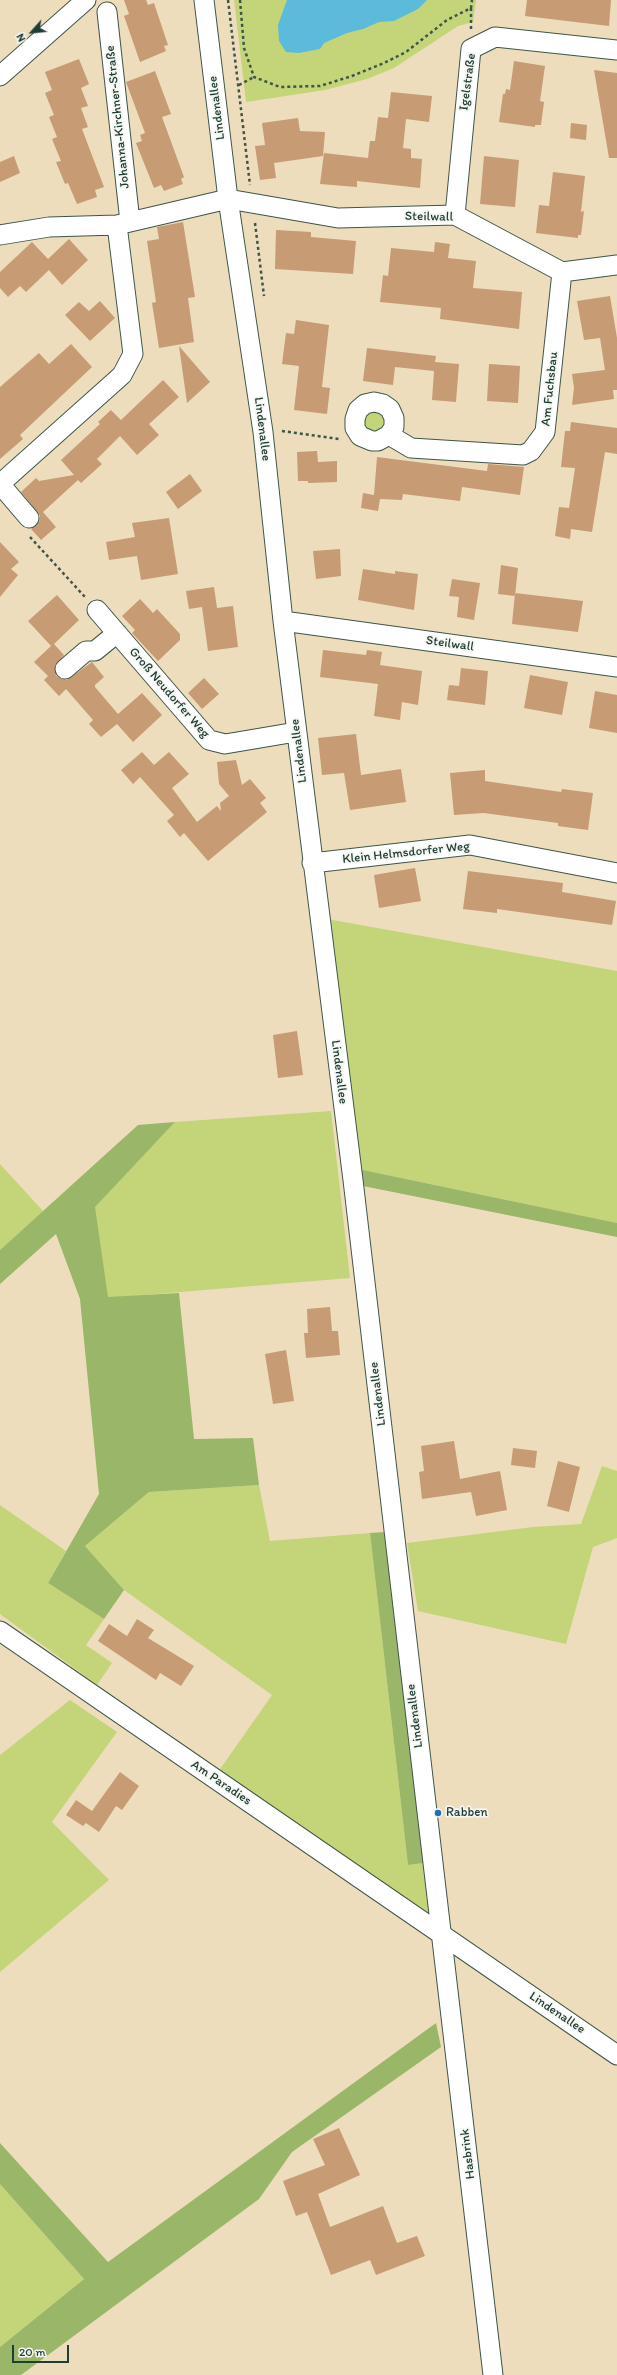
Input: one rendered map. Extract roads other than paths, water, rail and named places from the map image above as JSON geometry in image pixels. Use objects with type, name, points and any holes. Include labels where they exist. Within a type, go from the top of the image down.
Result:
[{"type":"street","points":[[0,76],[86,0]]},
{"type":"street","name":"Lindenallee","points":[[204,0],[228,199],[263,432],[296,732],[353,1180],[441,1934],[617,2055]]},
{"type":"street","name":"Johanna-Kirchner-Straße","points":[[0,484],[122,375],[133,354],[107,12]]},
{"type":"street","name":"Igelstraße","points":[[455,215],[470,49],[495,37],[617,50]]},
{"type":"street","points":[[0,235],[49,227],[124,223],[228,199]]},
{"type":"street","name":"Steilwall","points":[[228,199],[338,218],[455,215],[562,272]]},
{"type":"street","points":[[562,272],[617,265]]},
{"type":"street","name":"Am Fuchsbau","points":[[390,435],[411,448],[523,455],[531,451],[545,432],[562,272]]},
{"type":"street","points":[[374,402],[383,404],[392,414],[394,427],[390,435],[378,441],[372,441],[360,436],[355,428],[356,414],[365,404],[374,402]]},
{"type":"street","points":[[0,484],[28,526]]},
{"type":"street","name":"Groß Neudorfer Weg","points":[[97,610],[209,740],[225,744],[296,732]]},
{"type":"street","name":"Steilwall","points":[[283,621],[617,667]]},
{"type":"street","points":[[65,669],[86,651],[95,651],[117,633]]},
{"type":"street","name":"Klein Helmsdorfer Weg","points":[[312,863],[470,845],[617,873]]},
{"type":"street","name":"Am Paradies","points":[[0,1631],[441,1934]]},
{"type":"street","name":"Hasbrink","points":[[441,1934],[493,2375]]},
{"type":"water","points":[[287,0],[427,0],[418,9],[394,21],[379,22],[324,43],[320,49],[299,53],[286,52],[279,41],[278,25]]},
{"type":"place","name":"Rabben","points":[[438,1813]]}]
